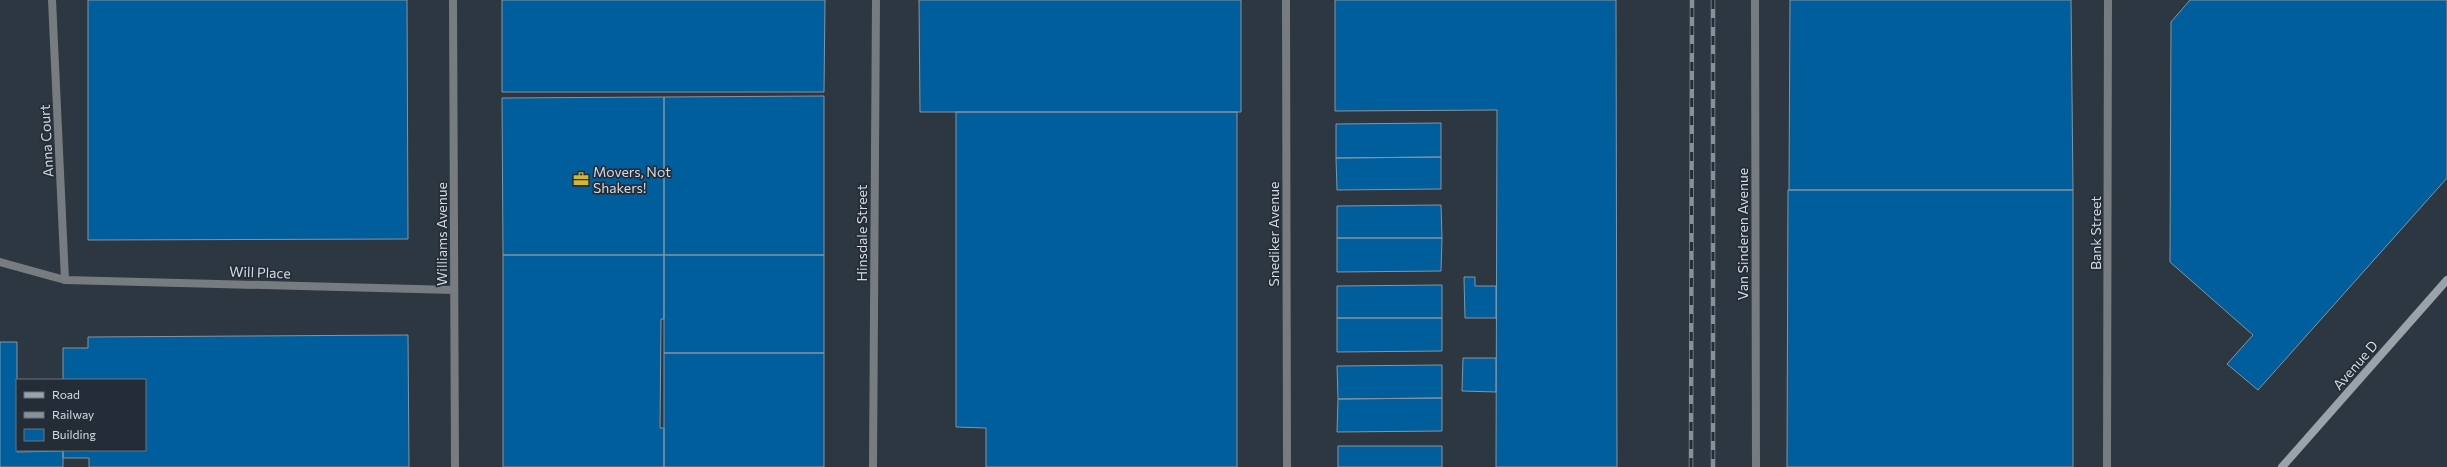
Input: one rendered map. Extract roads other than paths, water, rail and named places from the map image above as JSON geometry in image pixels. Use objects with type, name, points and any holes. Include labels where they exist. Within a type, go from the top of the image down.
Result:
[{"type":"main road","name":"Avenue D","points":[[2282,467],[2447,280]]},
{"type":"street","name":"Anna Court","points":[[52,0],[65,280]]},
{"type":"street","name":"Williams Avenue","points":[[453,0],[455,467]]},
{"type":"street","name":"Hinsdale Street","points":[[873,467],[876,0]]},
{"type":"street","name":"Snediker Avenue","points":[[1286,0],[1287,467]]},
{"type":"street","name":"Van Sinderen Avenue","points":[[1755,0],[1756,467]]},
{"type":"street","name":"Bank Street","points":[[2107,467],[2108,0]]},
{"type":"street","name":"Will Place","points":[[0,262],[65,280],[454,290]]},
{"type":"railway","points":[[1691,467],[1692,0]]},
{"type":"railway","points":[[1713,0],[1713,467]]},
{"type":"place","name":"Movers, Not Shakers!","points":[[581,179]]}]
